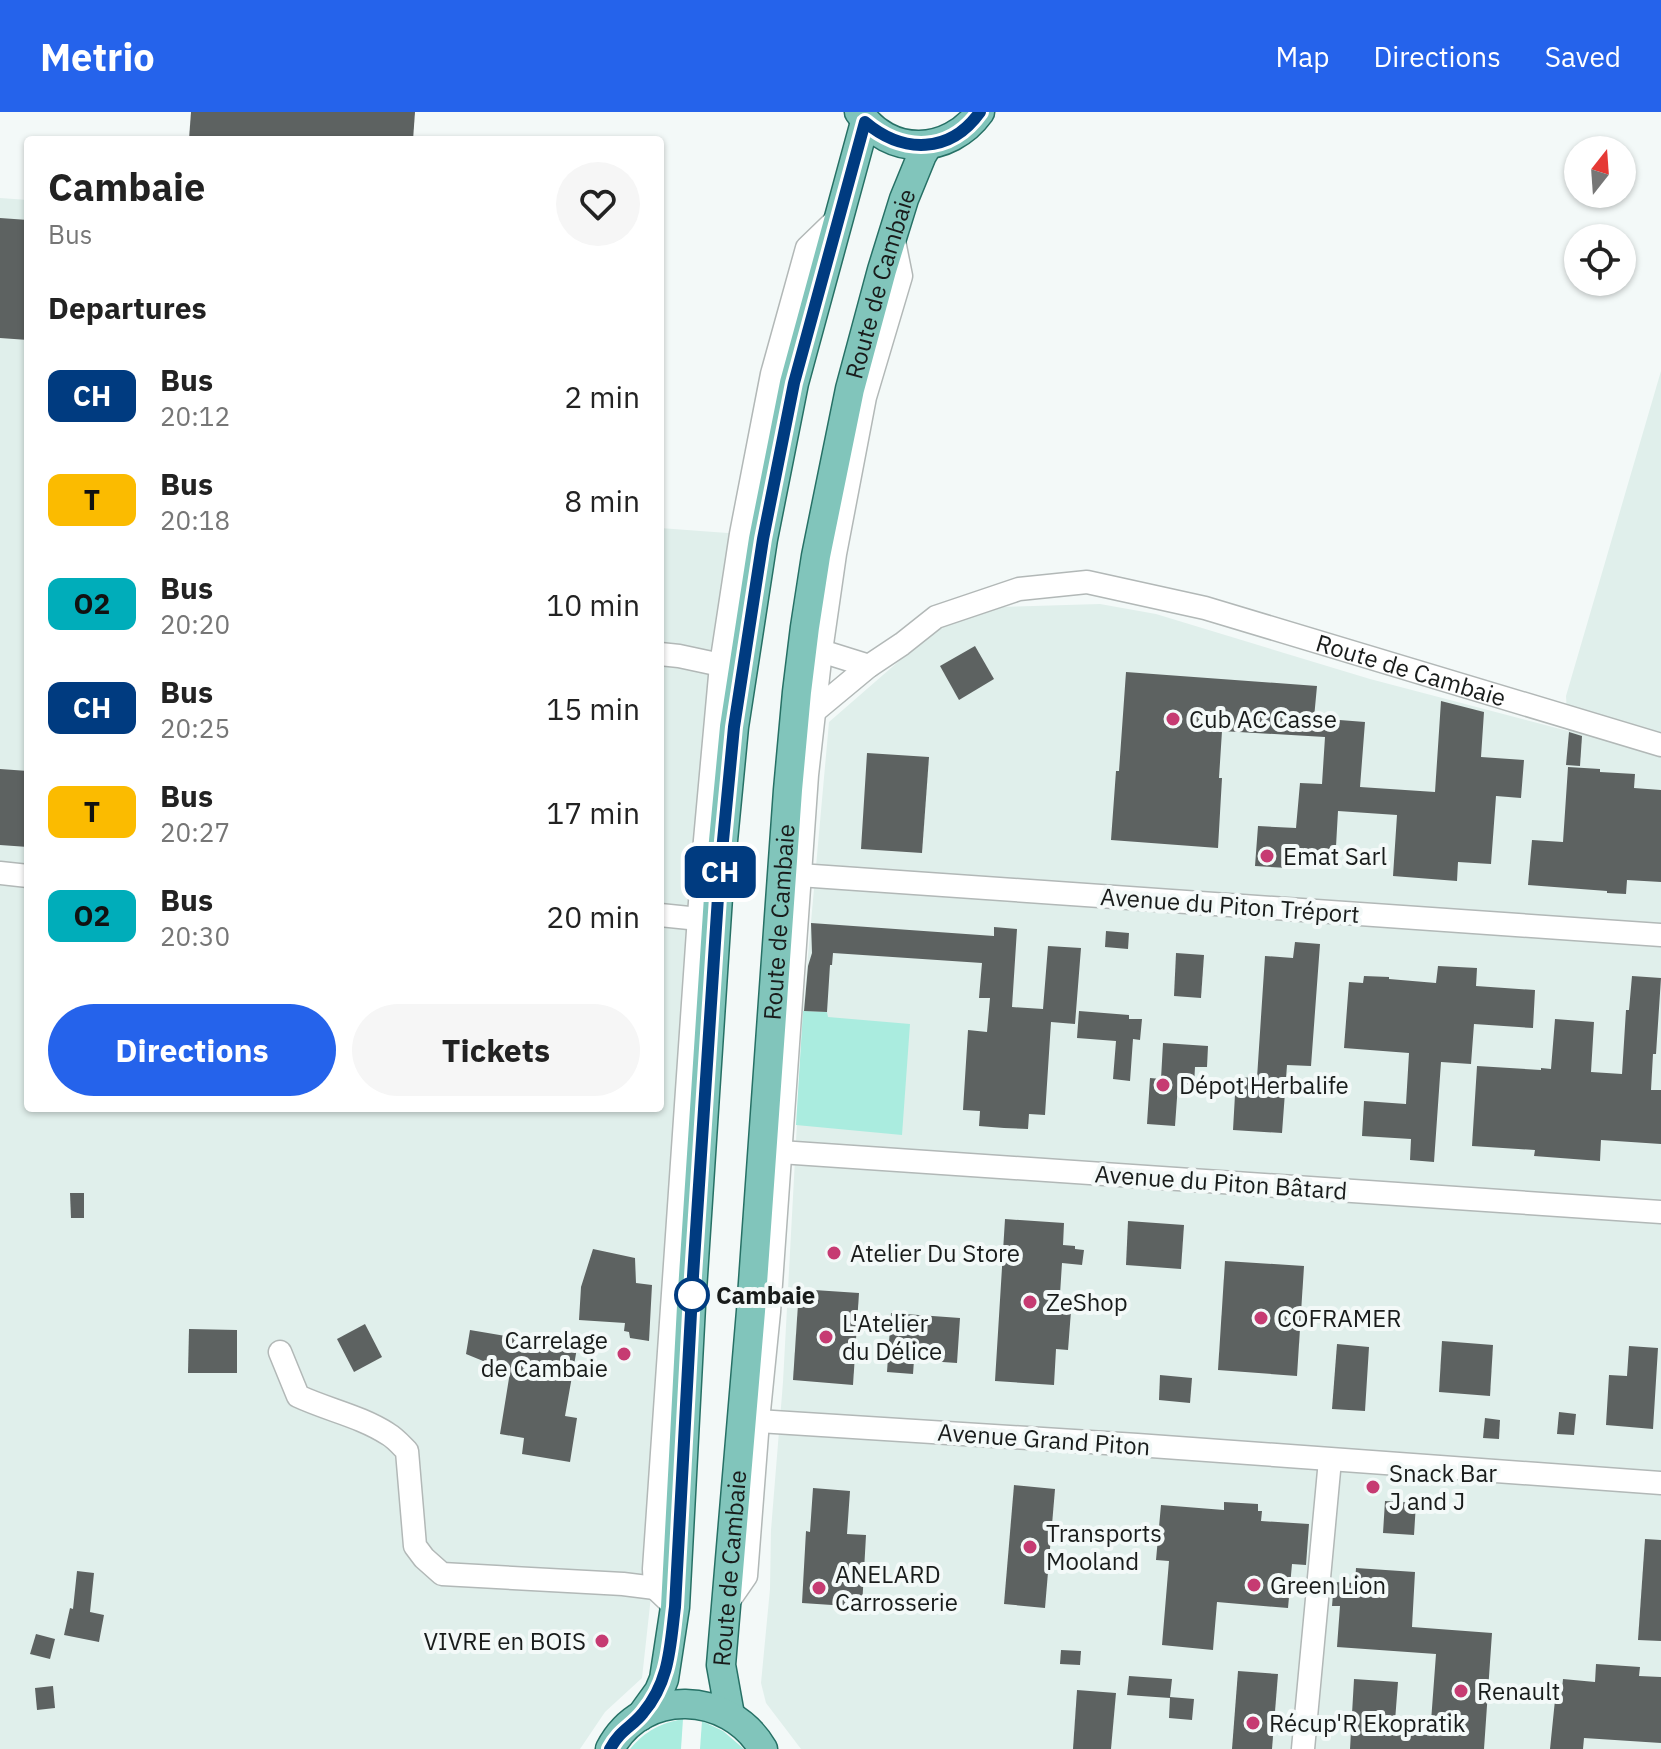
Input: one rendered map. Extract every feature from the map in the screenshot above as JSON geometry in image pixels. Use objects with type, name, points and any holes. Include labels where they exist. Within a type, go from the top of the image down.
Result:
[{"type":"main road","points":[[862,117],[878,133],[894,141],[928,145],[963,131],[980,112]]},
{"type":"main road","points":[[641,1716],[664,1679],[665,1597],[696,1228],[719,882],[734,727],[763,539],[794,383],[850,180],[862,117]]},
{"type":"main road","name":"Route de Cambaie","points":[[730,1715],[721,1665],[751,1317],[797,692],[816,556],[850,389],[904,199],[928,145]]},
{"type":"main road","points":[[610,1749],[626,1727],[641,1716],[666,1705],[693,1704],[712,1707],[730,1715],[745,1726],[763,1749]]},
{"type":"street","points":[[665,1597],[654,1569],[703,857],[721,665],[741,534],[772,374],[807,248],[838,218]]},
{"type":"street","points":[[726,1606],[746,1576],[769,1312],[807,775],[821,651],[835,554],[865,397],[901,276],[893,236]]},
{"type":"street","name":"Route de Cambaie","points":[[816,710],[936,617],[1019,589],[1087,582],[1205,608],[1661,745]]},
{"type":"street","points":[[821,651],[869,666]]},
{"type":"street","points":[[664,654],[721,665]]},
{"type":"street","points":[[0,873],[24,876]]},
{"type":"street","name":"Avenue du Piton Tréport","points":[[799,875],[1661,935]]},
{"type":"street","points":[[664,915],[699,919]]},
{"type":"street","name":"Avenue du Piton Bâtard","points":[[780,1152],[1661,1212]]},
{"type":"street","points":[[280,1352],[298,1396],[376,1428],[407,1451],[415,1546],[442,1574],[623,1584],[665,1597]]},
{"type":"street","name":"Avenue Grand Piton","points":[[758,1421],[1661,1483]]},
{"type":"street","points":[[1303,1749],[1330,1460]]},
{"type":"shaded area","points":[[0,198],[24,200],[24,1112],[664,1112],[664,528],[741,534],[654,1569],[642,1678],[605,1712],[580,1749],[0,1749]]},
{"type":"shaded area","points":[[1661,371],[1661,1749],[801,1749],[766,1703],[761,1683],[783,1382],[803,1011],[829,722],[914,648],[949,622],[999,607],[1100,604],[1156,614],[1370,679],[1568,731],[1566,696]]},
{"type":"green space","points":[[803,1011],[827,1012],[828,1017],[910,1024],[902,1135],[796,1125]]},
{"type":"green space","points":[[683,1719],[681,1749],[630,1749],[654,1729]]},
{"type":"green space","points":[[702,1721],[723,1731],[744,1749],[700,1749]]},
{"type":"building","points":[[191,112],[415,112],[413,136],[189,136]]},
{"type":"building","points":[[0,218],[24,220],[24,340],[0,338]]},
{"type":"building","points":[[975,646],[994,679],[959,700],[940,666]]},
{"type":"building","points":[[1126,672],[1317,686],[1314,718],[1365,722],[1360,787],[1435,792],[1441,701],[1484,712],[1481,757],[1524,760],[1521,798],[1496,796],[1491,864],[1458,862],[1457,881],[1393,876],[1397,815],[1338,811],[1335,864],[1288,861],[1288,868],[1255,866],[1258,826],[1296,828],[1300,783],[1322,784],[1325,737],[1222,731],[1218,848],[1111,840]]},
{"type":"building","points":[[1569,732],[1582,736],[1580,766],[1566,765]]},
{"type":"building","points":[[867,753],[929,757],[922,853],[861,849]]},
{"type":"building","points":[[1568,767],[1635,774],[1634,788],[1661,790],[1661,882],[1627,880],[1626,894],[1528,885],[1532,840],[1563,842]]},
{"type":"building","points":[[0,769],[24,771],[24,847],[0,845]]},
{"type":"building","points":[[811,923],[994,936],[994,927],[1017,929],[1012,1007],[1043,1009],[1048,946],[1081,948],[1075,1024],[1051,1022],[1045,1115],[1029,1114],[1028,1129],[1004,1128],[979,1126],[980,1111],[963,1110],[968,1030],[987,1032],[990,998],[979,998],[982,963],[833,953],[827,1012],[804,1011],[812,953]]},
{"type":"building","points":[[1106,931],[1129,933],[1128,949],[1105,947]]},
{"type":"building","points":[[1295,942],[1320,944],[1311,1066],[1287,1065],[1282,1133],[1233,1130],[1236,1077],[1257,1078],[1265,956],[1293,958]]},
{"type":"building","points":[[1176,953],[1204,955],[1201,998],[1174,996]]},
{"type":"building","points":[[1438,966],[1477,968],[1476,986],[1535,990],[1533,1028],[1474,1024],[1471,1064],[1441,1062],[1434,1162],[1410,1160],[1411,1139],[1362,1136],[1364,1101],[1406,1104],[1409,1053],[1344,1048],[1349,982],[1363,983],[1364,976],[1436,983]]},
{"type":"building","points":[[1632,976],[1661,978],[1651,1090],[1661,1090],[1661,1144],[1601,1140],[1600,1161],[1534,1156],[1535,1150],[1472,1146],[1477,1066],[1551,1069],[1555,1019],[1594,1022],[1591,1072],[1622,1074],[1626,1010],[1629,1010]]},
{"type":"building","points":[[1079,1011],[1142,1019],[1140,1040],[1133,1039],[1130,1081],[1113,1079],[1116,1041],[1077,1038]]},
{"type":"building","name":"Dépot Herbalife","points":[[1163,1043],[1208,1046],[1207,1067],[1195,1067],[1194,1085],[1178,1084],[1175,1126],[1147,1124],[1150,1078],[1161,1079]]},
{"type":"building","points":[[70,1193],[84,1193],[84,1218],[71,1218]]},
{"type":"building","name":"ZeShop","points":[[1005,1219],[1064,1223],[1063,1245],[1084,1250],[1082,1265],[1062,1263],[1059,1310],[1071,1311],[1068,1350],[1056,1349],[1054,1385],[995,1381]]},
{"type":"building","points":[[1128,1221],[1184,1225],[1181,1269],[1126,1265]]},
{"type":"building","points":[[593,1249],[635,1258],[636,1283],[652,1285],[649,1341],[630,1338],[629,1332],[624,1331],[625,1323],[579,1320],[581,1287]]},
{"type":"building","name":"COFRAMER","points":[[1225,1261],[1304,1266],[1297,1376],[1218,1370]]},
{"type":"building","name":"L'Atelier du Délice","points":[[799,1289],[859,1293],[853,1385],[793,1380]]},
{"type":"building","points":[[891,1313],[960,1318],[957,1363],[914,1360],[913,1374],[887,1372]]},
{"type":"building","points":[[365,1324],[382,1357],[354,1372],[337,1339]]},
{"type":"building","points":[[189,1329],[237,1330],[237,1373],[188,1373]]},
{"type":"building","points":[[470,1330],[577,1348],[565,1416],[577,1418],[570,1462],[522,1454],[524,1438],[500,1434],[510,1372],[466,1354]]},
{"type":"building","points":[[1442,1341],[1493,1345],[1490,1396],[1439,1392]]},
{"type":"building","points":[[1337,1344],[1369,1347],[1365,1411],[1332,1409]]},
{"type":"building","points":[[1629,1346],[1658,1348],[1653,1429],[1606,1425],[1609,1375],[1627,1376]]},
{"type":"building","points":[[1160,1375],[1192,1378],[1190,1403],[1159,1400]]},
{"type":"building","points":[[1559,1412],[1576,1414],[1574,1435],[1557,1434]]},
{"type":"building","points":[[1485,1418],[1500,1420],[1499,1439],[1483,1438]]},
{"type":"building","name":"Transports Mooland","points":[[1014,1485],[1055,1489],[1045,1608],[1004,1604]]},
{"type":"building","points":[[813,1488],[850,1491],[847,1534],[866,1535],[862,1607],[802,1603],[806,1531],[810,1532]]},
{"type":"building","points":[[1385,1501],[1416,1503],[1414,1535],[1383,1533]]},
{"type":"building","points":[[1224,1502],[1258,1504],[1258,1511],[1262,1511],[1261,1521],[1309,1524],[1306,1565],[1292,1564],[1288,1608],[1217,1602],[1213,1650],[1162,1645],[1169,1561],[1156,1560],[1161,1505],[1224,1510]]},
{"type":"building","points":[[1645,1539],[1661,1540],[1661,1641],[1638,1640]]},
{"type":"building","points":[[1356,1568],[1415,1572],[1412,1627],[1492,1633],[1484,1749],[1350,1749],[1354,1679],[1398,1682],[1394,1734],[1430,1735],[1436,1654],[1337,1647],[1340,1606],[1332,1606],[1334,1582],[1355,1583]]},
{"type":"building","points":[[77,1571],[94,1573],[90,1612],[104,1615],[99,1642],[64,1635],[70,1608],[73,1609]]},
{"type":"building","points":[[36,1634],[55,1639],[50,1659],[30,1654]]},
{"type":"building","points":[[1061,1650],[1081,1651],[1080,1665],[1060,1664]]},
{"type":"building","points":[[1596,1664],[1640,1667],[1639,1676],[1661,1677],[1661,1743],[1584,1738],[1583,1749],[1550,1749],[1555,1700],[1561,1700],[1563,1679],[1595,1682]]},
{"type":"building","points":[[1238,1671],[1278,1674],[1272,1749],[1232,1749]]},
{"type":"building","points":[[1129,1676],[1172,1679],[1170,1697],[1194,1699],[1192,1720],[1169,1718],[1170,1698],[1127,1695]]},
{"type":"building","points":[[53,1686],[55,1708],[37,1710],[35,1688]]},
{"type":"building","points":[[1077,1690],[1116,1693],[1111,1749],[1073,1749]]},
{"type":"bus line","name":"CH","points":[[610,1749],[659,1691],[670,1649],[719,882],[734,727],[763,539],[794,383],[865,122],[894,141],[928,145],[963,131],[980,112]]},
{"type":"place","name":"Cub AC Casse","points":[[1173,719]]},
{"type":"place","name":"Emat Sarl","points":[[1267,856]]},
{"type":"place","name":"Dépot Herbalife","points":[[1163,1085]]},
{"type":"place","name":"Atelier Du Store","points":[[834,1253]]},
{"type":"place","name":"Cambaie","points":[[692,1295]]},
{"type":"place","name":"ZeShop","points":[[1030,1302]]},
{"type":"place","name":"COFRAMER","points":[[1261,1318]]},
{"type":"place","name":"L'Atelier du Délice","points":[[826,1337]]},
{"type":"place","name":"Carrelage de Cambaie","points":[[624,1354]]},
{"type":"place","name":"Snack Bar J and J","points":[[1373,1487]]},
{"type":"place","name":"Transports Mooland","points":[[1030,1547]]},
{"type":"place","name":"Green Lion","points":[[1254,1585]]},
{"type":"place","name":"ANELARD Carrosserie","points":[[819,1588]]},
{"type":"place","name":"VIVRE en BOIS","points":[[602,1641]]},
{"type":"place","name":"Renault","points":[[1461,1691]]},
{"type":"place","name":"Récup'R Ekopratik","points":[[1253,1723]]}]
